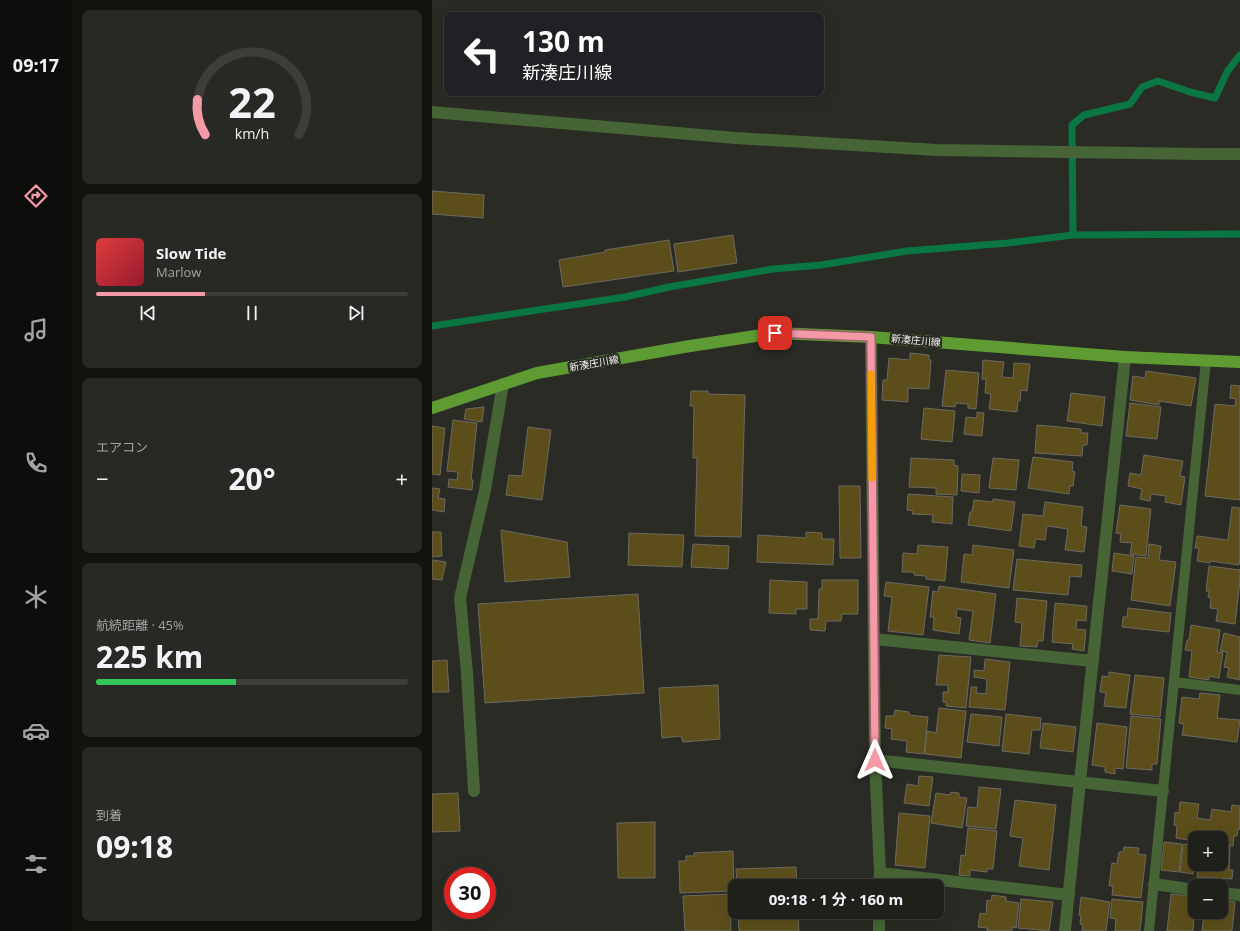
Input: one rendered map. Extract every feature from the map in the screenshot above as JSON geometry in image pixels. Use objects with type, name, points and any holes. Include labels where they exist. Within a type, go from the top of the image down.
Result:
[{"type":"main road","name":"新湊庄川線","points":[[432,408],[537,373],[684,347],[775,333],[871,337],[1125,357],[1240,362]]},
{"type":"street","points":[[432,112],[736,138],[937,150],[1240,154]]},
{"type":"street","points":[[871,337],[875,760],[880,879]]},
{"type":"street","points":[[1065,931],[1125,357]]},
{"type":"street","points":[[474,792],[467,673],[460,598],[485,490],[503,384]]},
{"type":"street","points":[[874,639],[1093,661]]},
{"type":"street","points":[[875,760],[1163,791]]},
{"type":"street","points":[[880,873],[1069,895]]},
{"type":"street","points":[[1154,884],[1188,889]]},
{"type":"street","points":[[1228,894],[1240,896]]},
{"type":"street","points":[[879,919],[879,931]]},
{"type":"lane","points":[[1149,931],[1206,360]]},
{"type":"lane","points":[[1174,682],[1240,690]]},
{"type":"building","points":[[432,191],[484,195],[483,218],[432,214]]},
{"type":"building","points":[[733,235],[737,263],[678,272],[674,244]]},
{"type":"building","points":[[669,240],[674,271],[563,287],[559,260],[605,252],[605,250]]},
{"type":"building","points":[[910,353],[929,355],[929,360],[931,360],[929,389],[908,388],[908,402],[882,400],[883,380],[887,380],[889,358],[910,360]]},
{"type":"building","points":[[983,360],[1004,362],[1002,377],[1013,378],[1014,363],[1030,364],[1027,391],[1021,390],[1017,412],[989,409],[991,394],[985,393],[986,379],[982,379]]},
{"type":"building","points":[[946,370],[979,373],[976,409],[968,408],[968,404],[956,403],[955,407],[942,406]]},
{"type":"building","points":[[1146,371],[1196,378],[1191,406],[1159,401],[1159,405],[1130,400],[1133,376],[1145,378]]},
{"type":"building","points":[[1231,385],[1240,386],[1240,500],[1205,496],[1215,404],[1235,406],[1236,399],[1230,398]]},
{"type":"building","points":[[691,391],[708,391],[708,394],[745,395],[741,537],[695,536],[697,458],[693,458],[694,406],[690,406]]},
{"type":"building","points":[[1071,393],[1105,397],[1102,426],[1067,421]]},
{"type":"building","points":[[1130,403],[1161,407],[1157,439],[1126,436]]},
{"type":"building","points":[[484,407],[482,422],[464,419],[466,409]]},
{"type":"building","points":[[924,408],[955,411],[952,442],[921,439]]},
{"type":"building","points":[[977,412],[984,413],[982,436],[964,434],[966,417],[977,418]]},
{"type":"building","points":[[453,420],[477,423],[471,480],[473,480],[472,490],[448,487],[449,479],[457,480],[458,472],[447,471]]},
{"type":"building","points":[[1037,425],[1081,429],[1081,433],[1088,433],[1087,445],[1083,445],[1082,456],[1035,453]]},
{"type":"building","points":[[432,426],[445,428],[440,475],[432,474]]},
{"type":"building","points":[[528,427],[551,430],[542,500],[506,495],[509,475],[522,476]]},
{"type":"building","points":[[1144,455],[1183,461],[1180,476],[1185,477],[1181,505],[1165,502],[1166,496],[1151,494],[1150,501],[1140,499],[1142,489],[1128,486],[1130,473],[1141,475]]},
{"type":"building","points":[[1033,457],[1073,462],[1072,471],[1075,472],[1073,486],[1070,486],[1069,494],[1028,488]]},
{"type":"building","points":[[911,458],[954,460],[954,465],[958,466],[957,495],[936,494],[936,488],[909,487]]},
{"type":"building","points":[[993,458],[1019,460],[1016,490],[989,488]]},
{"type":"building","points":[[962,474],[980,475],[979,493],[961,491]]},
{"type":"building","points":[[839,486],[860,486],[861,558],[840,558]]},
{"type":"building","points":[[432,488],[440,489],[438,498],[445,499],[444,512],[432,510]]},
{"type":"building","points":[[908,494],[953,497],[952,524],[932,522],[933,515],[912,514],[913,511],[907,510]]},
{"type":"building","points":[[993,499],[1015,502],[1011,531],[968,525],[974,500],[993,502]]},
{"type":"building","points":[[1045,502],[1083,507],[1081,526],[1087,527],[1084,552],[1065,550],[1068,529],[1047,526],[1045,540],[1036,539],[1034,548],[1019,546],[1023,514],[1043,516]]},
{"type":"building","points":[[1120,505],[1151,509],[1146,556],[1130,554],[1132,543],[1120,542],[1121,534],[1116,533]]},
{"type":"building","points":[[1232,507],[1240,508],[1239,565],[1210,561],[1210,563],[1197,561],[1199,548],[1195,548],[1197,536],[1228,540]]},
{"type":"building","points":[[501,530],[567,542],[570,577],[505,582]]},
{"type":"building","points":[[432,532],[441,532],[442,556],[432,557]]},
{"type":"building","points":[[806,532],[822,533],[822,539],[834,539],[833,565],[757,562],[758,535],[806,538]]},
{"type":"building","points":[[629,533],[684,535],[682,567],[628,565]]},
{"type":"building","points":[[693,544],[729,546],[728,569],[691,567]]},
{"type":"building","points":[[1149,544],[1161,546],[1159,560],[1176,562],[1170,606],[1131,600],[1136,557],[1148,558]]},
{"type":"building","points":[[918,545],[948,547],[945,581],[926,579],[926,576],[914,575],[914,572],[902,572],[903,553],[917,554]]},
{"type":"building","points":[[973,545],[1014,550],[1009,588],[961,582],[964,554],[972,555]]},
{"type":"building","points":[[1114,553],[1134,556],[1132,574],[1112,571]]},
{"type":"building","points":[[1017,559],[1082,565],[1081,577],[1070,576],[1068,595],[1013,590]]},
{"type":"building","points":[[432,560],[446,562],[442,580],[432,579]]},
{"type":"building","points":[[1209,566],[1240,570],[1235,624],[1216,621],[1218,609],[1210,608],[1211,598],[1208,597],[1209,591],[1206,591]]},
{"type":"building","points":[[770,580],[807,582],[807,609],[796,609],[796,614],[769,613]]},
{"type":"building","points":[[822,580],[858,580],[858,614],[842,614],[841,621],[826,621],[825,631],[810,630],[810,619],[818,619],[819,589],[822,589]]},
{"type":"building","points":[[886,582],[929,587],[923,635],[888,631],[892,597],[884,596]]},
{"type":"building","points":[[939,586],[996,594],[990,643],[969,640],[973,611],[957,609],[956,617],[961,618],[959,634],[933,630],[934,617],[930,617],[933,591],[938,592]]},
{"type":"building","points":[[638,594],[644,693],[485,703],[478,604]]},
{"type":"building","points":[[1017,598],[1047,601],[1043,641],[1038,641],[1037,647],[1020,646],[1022,623],[1015,622]]},
{"type":"building","points":[[1055,603],[1087,606],[1086,621],[1077,620],[1076,629],[1086,630],[1084,651],[1072,649],[1073,644],[1052,642]]},
{"type":"building","points":[[1128,608],[1171,613],[1169,632],[1122,627],[1123,617],[1127,617]]},
{"type":"building","points":[[1191,625],[1220,630],[1217,652],[1223,653],[1219,678],[1209,676],[1209,680],[1189,677],[1192,651],[1185,650],[1187,640],[1189,640]]},
{"type":"building","points":[[1224,633],[1240,637],[1240,680],[1227,677],[1229,668],[1224,667],[1227,652],[1220,651]]},
{"type":"building","points":[[939,655],[971,657],[966,708],[946,706],[946,702],[943,702],[943,692],[948,692],[948,685],[936,685]]},
{"type":"building","points":[[985,659],[1010,662],[1005,710],[969,707],[971,687],[977,687],[976,693],[986,694],[987,679],[974,677],[974,670],[984,671]]},
{"type":"building","points":[[447,660],[449,692],[432,692],[432,661]]},
{"type":"building","points":[[1109,672],[1130,675],[1126,708],[1104,706],[1106,693],[1100,692],[1102,676],[1109,677]]},
{"type":"building","points":[[1135,675],[1164,678],[1160,717],[1130,714]]},
{"type":"building","points":[[718,685],[720,739],[683,742],[681,736],[662,738],[659,688]]},
{"type":"building","points":[[1200,693],[1220,695],[1217,718],[1240,720],[1237,742],[1182,735],[1184,724],[1179,723],[1182,697],[1199,699]]},
{"type":"building","points":[[939,708],[966,711],[961,758],[925,754],[927,731],[936,733]]},
{"type":"building","points":[[895,710],[909,712],[909,715],[928,717],[924,754],[906,752],[907,741],[891,739],[892,729],[885,728],[886,716],[894,716]]},
{"type":"building","points":[[971,714],[1002,717],[999,746],[967,742]]},
{"type":"building","points":[[1006,714],[1041,718],[1040,730],[1032,730],[1029,754],[1002,751]]},
{"type":"building","points":[[1131,716],[1161,719],[1157,764],[1152,764],[1152,770],[1126,768]]},
{"type":"building","points":[[1043,723],[1076,727],[1073,752],[1040,748]]},
{"type":"building","points":[[1097,723],[1127,727],[1123,769],[1115,768],[1115,774],[1105,772],[1105,767],[1092,765]]},
{"type":"building","points":[[919,776],[933,777],[929,806],[904,803],[907,784],[918,786]]},
{"type":"building","points":[[979,787],[1001,789],[996,829],[966,826],[968,807],[977,808]]},
{"type":"building","points":[[951,792],[959,793],[959,797],[967,798],[962,828],[931,823],[936,793],[950,795]]},
{"type":"building","points":[[458,793],[460,831],[432,832],[432,794]]},
{"type":"building","points":[[1015,800],[1056,805],[1049,870],[1019,866],[1023,838],[1010,836]]},
{"type":"building","points":[[1180,802],[1199,804],[1197,818],[1210,820],[1212,809],[1231,812],[1232,805],[1240,806],[1240,829],[1238,829],[1237,836],[1234,836],[1233,846],[1228,846],[1228,831],[1188,831],[1188,840],[1176,838],[1177,826],[1174,825],[1175,812],[1179,813]]},
{"type":"building","points":[[899,813],[930,816],[925,868],[895,865]]},
{"type":"building","points":[[655,822],[655,878],[618,878],[617,823]]},
{"type":"building","points":[[968,828],[997,831],[993,869],[987,869],[987,872],[970,870],[970,876],[959,875],[961,855],[965,856]]},
{"type":"building","points":[[1164,842],[1182,844],[1179,872],[1161,870]]},
{"type":"building","points":[[1183,844],[1188,845],[1188,871],[1193,871],[1193,874],[1180,872]]},
{"type":"building","points":[[1124,847],[1139,848],[1138,854],[1146,855],[1141,898],[1112,895],[1113,886],[1109,886],[1112,863],[1117,864],[1119,852],[1123,852]]},
{"type":"building","points":[[1228,847],[1230,847],[1229,870],[1233,870],[1232,879],[1197,877],[1197,871],[1228,871]]},
{"type":"building","points":[[733,851],[734,879],[728,879],[728,891],[680,893],[679,861],[686,861],[686,856],[694,856],[694,853]]},
{"type":"building","points":[[796,867],[797,879],[737,879],[736,869]]},
{"type":"building","points":[[728,894],[728,919],[731,919],[731,931],[685,931],[683,896]]},
{"type":"building","points":[[1171,894],[1188,896],[1188,919],[1194,919],[1193,931],[1167,931]]},
{"type":"building","points":[[992,895],[1006,897],[1006,901],[1019,903],[1016,928],[1012,927],[1012,931],[987,931],[987,928],[978,927],[980,913],[986,914],[987,900],[991,901]]},
{"type":"building","points":[[1081,897],[1110,902],[1106,931],[1082,931],[1083,925],[1080,924],[1081,915],[1079,915]]},
{"type":"building","points":[[1021,899],[1053,902],[1049,931],[1018,928]]},
{"type":"building","points":[[1112,899],[1143,902],[1140,931],[1115,931],[1116,919],[1110,918]]},
{"type":"building","points":[[1228,901],[1235,902],[1232,931],[1202,931],[1203,919],[1228,919]]},
{"type":"building","points":[[738,919],[798,919],[799,931],[739,931]]},
{"type":"waterway","points":[[1073,235],[1072,125],[1084,115],[1130,104],[1142,87],[1158,81],[1190,92],[1215,98],[1227,72],[1240,55]]},
{"type":"waterway","points":[[432,326],[625,297],[669,287],[773,269],[821,265],[907,251],[1008,243],[1073,235],[1240,234]]},
{"type":"slow traffic","points":[[871,374],[872,478]]},
{"type":"route","points":[[775,333],[871,337],[875,760]]}]
